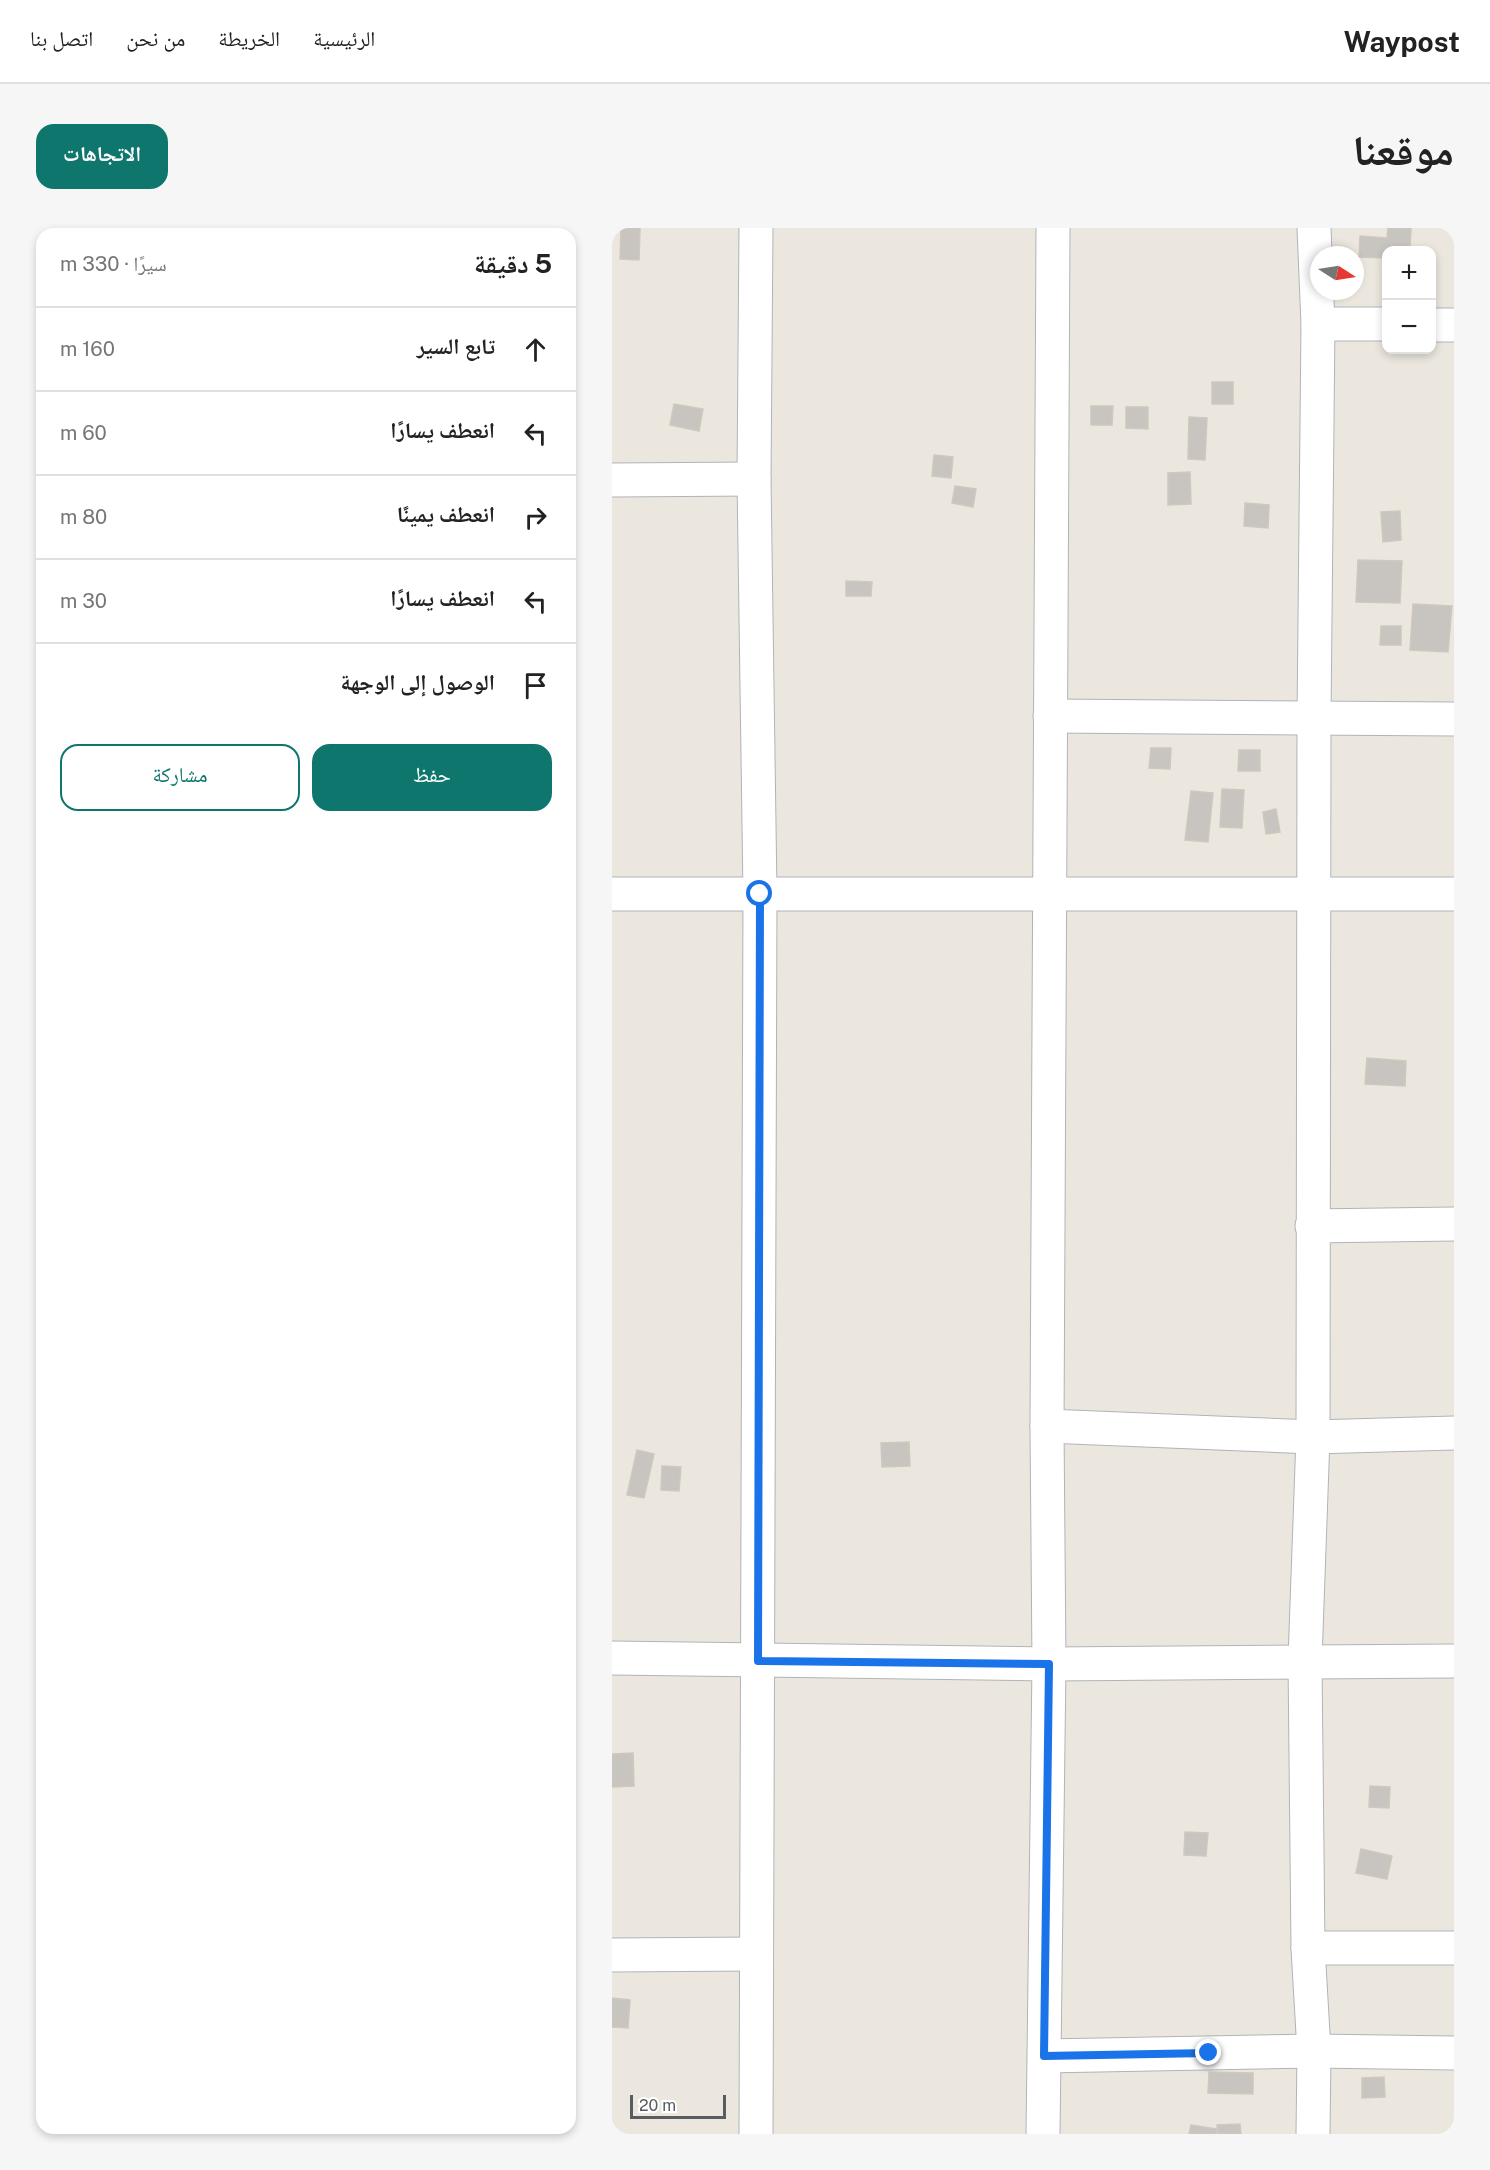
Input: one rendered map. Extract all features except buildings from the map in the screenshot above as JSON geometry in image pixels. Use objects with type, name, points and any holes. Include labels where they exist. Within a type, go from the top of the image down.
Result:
[{"type":"street","points":[[756,228],[754,479],[760,894],[756,2134]]},
{"type":"street","points":[[1043,2134],[1049,1664],[1047,1426],[1053,228]]},
{"type":"street","points":[[1313,2134],[1314,2051],[1308,1948],[1305,1660],[1313,1437],[1314,718],[1318,324],[1314,228]]},
{"type":"street","points":[[1318,324],[1382,324]]},
{"type":"street","points":[[1436,325],[1454,325]]},
{"type":"street","points":[[612,480],[754,479]]},
{"type":"street","points":[[1050,716],[1454,719]]},
{"type":"street","points":[[612,894],[1454,894]]},
{"type":"street","points":[[1312,1226],[1454,1224]]},
{"type":"street","points":[[1047,1426],[1313,1437],[1454,1433]]},
{"type":"street","points":[[612,1658],[1049,1664],[1454,1660]]},
{"type":"street","points":[[1308,1948],[1454,1948]]},
{"type":"street","points":[[612,1955],[756,1954]]},
{"type":"street","points":[[1044,2056],[1314,2051],[1454,2053]]},
{"type":"route","points":[[760,894],[758,1661],[1049,1664],[1044,2056],[1209,2053]]}]
